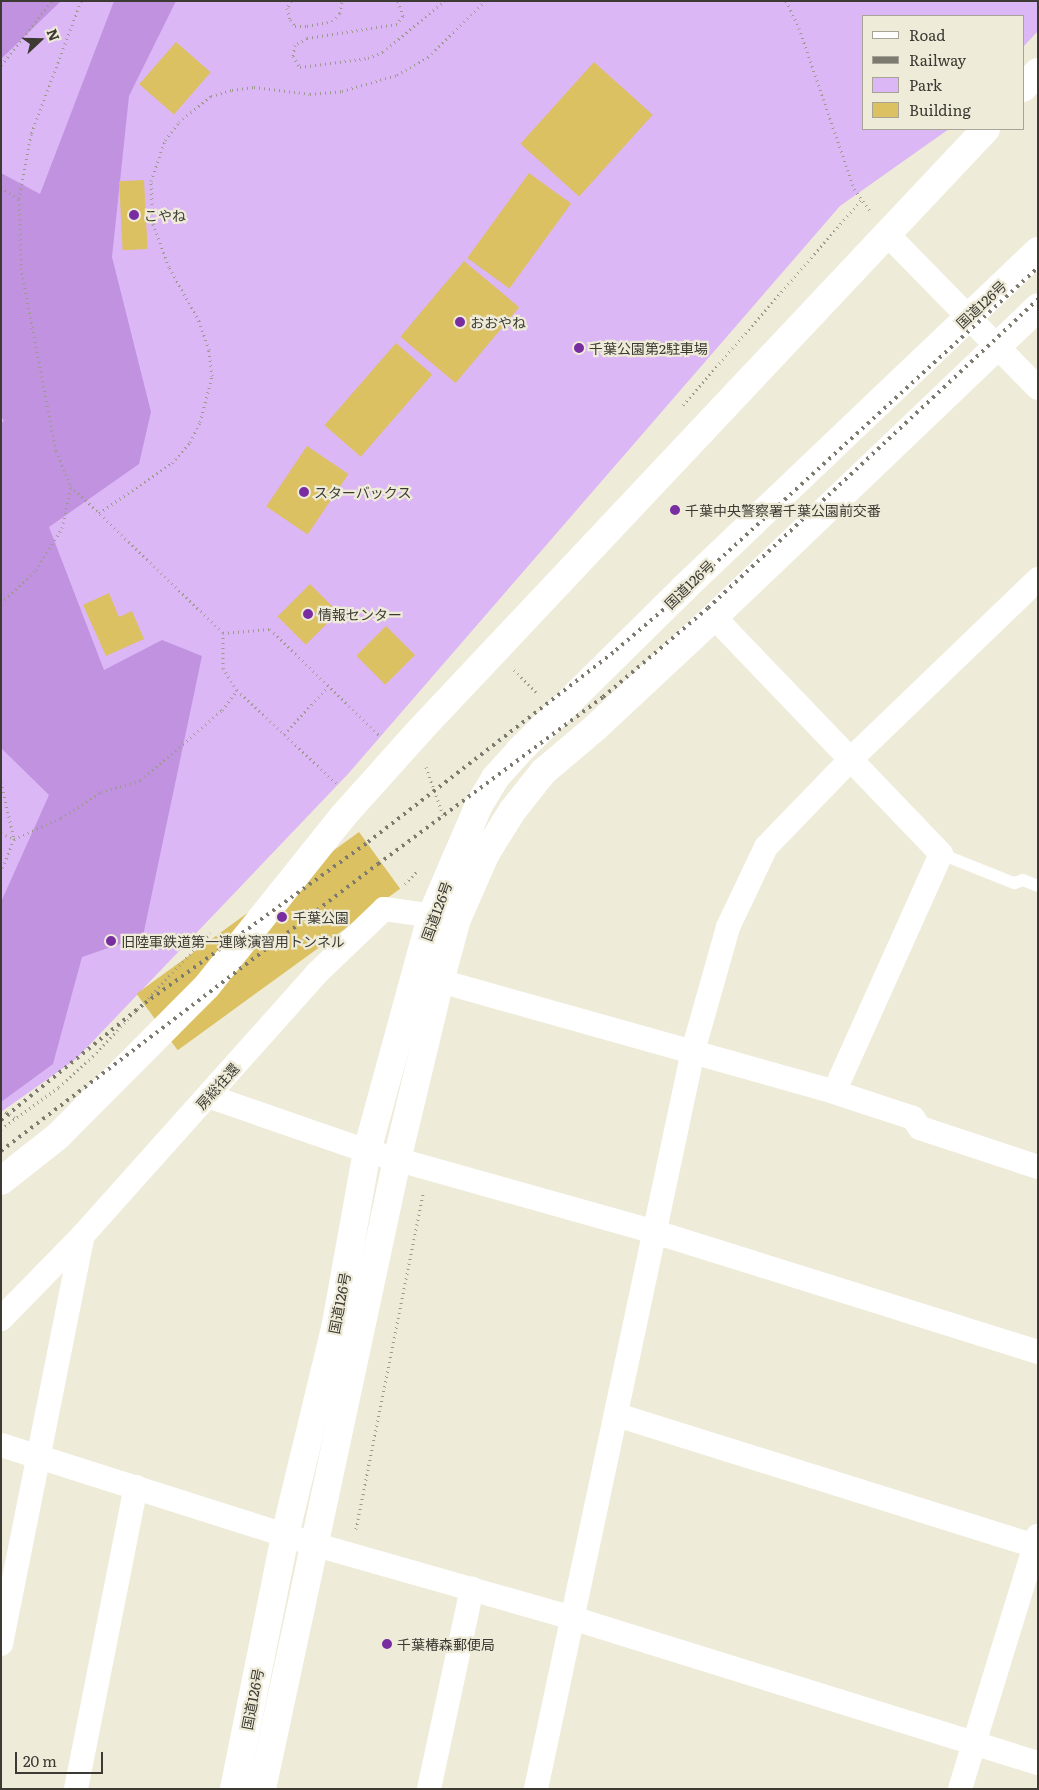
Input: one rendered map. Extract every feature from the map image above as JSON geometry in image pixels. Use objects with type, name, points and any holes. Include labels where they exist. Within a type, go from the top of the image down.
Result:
[{"type":"main road","points":[[1024,87],[1038,72]]},
{"type":"main road","points":[[1,1181],[58,1136],[207,986],[343,816],[421,730],[985,130]]},
{"type":"main road","name":"国道126号","points":[[234,1789],[285,1535],[335,1329],[367,1152],[445,917],[479,805],[495,778],[519,751],[969,315],[1038,251]]},
{"type":"main road","name":"国道126号","points":[[262,1789],[313,1544],[397,1160],[440,981],[445,917],[513,810],[543,772],[595,728],[714,617],[997,345],[1038,308]]},
{"type":"street","points":[[888,235],[969,315],[1038,388]]},
{"type":"street","points":[[536,1789],[693,1050],[728,927],[766,847],[850,760],[1038,579]]},
{"type":"street","points":[[714,617],[941,854],[834,1092]]},
{"type":"street","name":"房総往還","points":[[1,1319],[83,1235],[316,974],[384,909],[445,917]]},
{"type":"street","points":[[440,981],[693,1050],[834,1092],[913,1118],[920,1128],[1038,1166]]},
{"type":"street","points":[[208,1096],[367,1152],[654,1232],[1038,1352]]},
{"type":"street","points":[[1,1644],[41,1456],[83,1235]]},
{"type":"street","points":[[616,1415],[1037,1543],[960,1789]]},
{"type":"street","points":[[1,1445],[41,1456],[313,1544],[572,1618],[1038,1763]]},
{"type":"street","points":[[76,1789],[136,1487]]},
{"type":"street","points":[[429,1789],[472,1589]]},
{"type":"lane","points":[[941,854],[1014,884],[1023,880],[1037,883]]},
{"type":"path","points":[[1,64],[52,1]]},
{"type":"path","points":[[81,1],[31,134],[19,199],[21,268],[56,451],[71,486],[223,634],[223,668],[237,690],[341,788]]},
{"type":"path","points":[[291,1],[288,8],[290,20],[295,26],[307,26],[332,21],[340,13],[342,1]]},
{"type":"path","points":[[398,1],[403,8],[402,16],[397,24],[307,38],[295,45],[293,56],[300,67],[368,58],[383,52],[444,1]]},
{"type":"path","points":[[99,513],[172,463],[190,442],[200,422],[212,376],[209,350],[199,322],[169,267],[153,224],[151,181],[165,140],[174,128],[194,106],[211,96],[232,90],[254,87],[310,94],[342,91],[397,75],[428,57],[486,1]]},
{"type":"path","points":[[786,1],[799,28],[854,189],[888,235]]},
{"type":"path","points":[[1,187],[19,199]]},
{"type":"path","points":[[1,603],[36,570],[62,528],[71,486]]},
{"type":"path","points":[[223,634],[270,629],[385,741]]},
{"type":"path","points":[[506,675],[513,668],[538,694],[532,701]]},
{"type":"path","points":[[284,734],[328,687]]},
{"type":"path","points":[[1,833],[14,839],[61,818],[101,792],[141,780],[222,710],[237,690]]},
{"type":"path","points":[[418,769],[424,761],[446,822],[450,814]]},
{"type":"path","points":[[1,782],[14,839],[1,870]]},
{"type":"path","points":[[405,884],[422,866]]},
{"type":"path","points":[[1,1129],[59,1087],[93,1056],[173,973]]},
{"type":"path","points":[[1,1109],[15,1118]]},
{"type":"path","points":[[355,1537],[424,1186]]},
{"type":"green space","points":[[1,1],[1038,1],[1038,31],[1024,46],[1024,15],[862,15],[862,130],[948,130],[840,206],[348,774],[76,1059],[1,1112]]},
{"type":"shaded area","points":[[1,1],[61,1],[1,59]]},
{"type":"shaded area","points":[[114,1],[176,1],[129,96],[112,257],[151,412],[139,464],[49,527],[104,670],[162,640],[202,656],[143,936],[82,957],[53,1064],[1,1102],[1,902],[49,795],[1,748],[1,423],[4,421],[1,416],[1,173],[40,194]]},
{"type":"building","points":[[176,42],[211,72],[174,114],[139,84]]},
{"type":"building","points":[[594,62],[653,115],[579,197],[520,144]]},
{"type":"building","points":[[529,173],[571,204],[509,289],[467,258]]},
{"type":"building","name":"こやね","points":[[144,180],[148,249],[123,250],[119,181]]},
{"type":"building","name":"おおやね","points":[[464,261],[519,307],[456,383],[400,337]]},
{"type":"building","points":[[396,343],[432,374],[361,457],[324,425]]},
{"type":"building","points":[[307,446],[348,474],[308,534],[266,507]]},
{"type":"building","name":"情報センター","points":[[310,584],[338,612],[306,645],[277,617]]},
{"type":"building","points":[[109,593],[119,617],[132,611],[144,639],[106,656],[83,605]]},
{"type":"building","points":[[386,626],[415,655],[385,685],[356,656]]},
{"type":"building","points":[[359,832],[400,889],[178,1050],[137,994]]},
{"type":"railway","points":[[1,1120],[145,1003],[368,842],[616,650],[685,591],[1038,267]]},
{"type":"railway","points":[[1,1151],[378,864],[603,697],[708,608],[1038,299]]},
{"type":"place","name":"こやね","points":[[134,215]]},
{"type":"place","name":"おおやね","points":[[460,322]]},
{"type":"place","name":"千葉公園第2駐車場","points":[[579,348]]},
{"type":"place","name":"スターバックス","points":[[304,492]]},
{"type":"place","name":"千葉中央警察署千葉公園前交番","points":[[675,510]]},
{"type":"place","name":"情報センター","points":[[308,614]]},
{"type":"place","name":"千葉公園","points":[[282,917]]},
{"type":"place","name":"旧陸軍鉄道第一連隊演習用トンネル","points":[[111,941]]},
{"type":"place","name":"千葉椿森郵便局","points":[[387,1644]]}]
